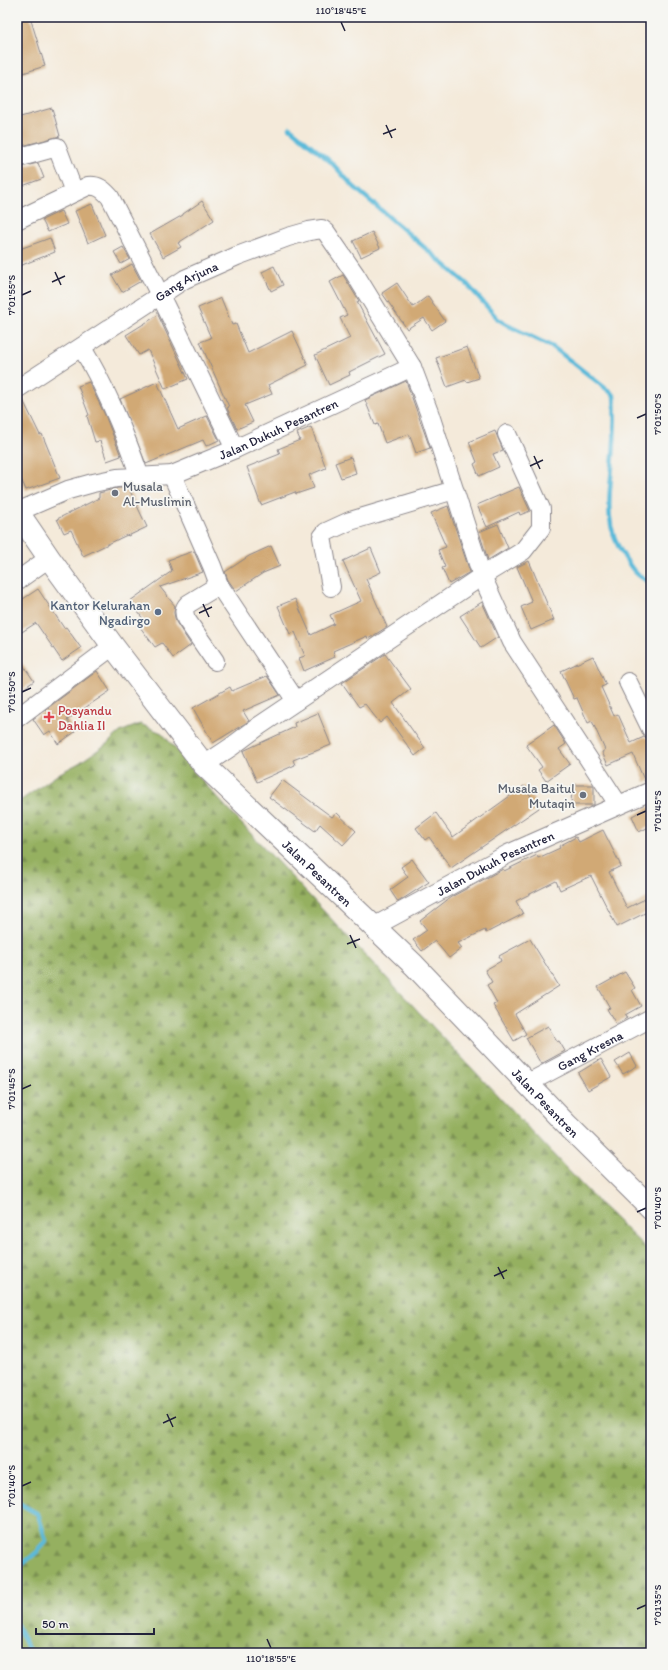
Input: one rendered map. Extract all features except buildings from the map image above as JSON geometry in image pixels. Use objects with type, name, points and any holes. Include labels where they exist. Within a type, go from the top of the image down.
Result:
[{"type":"main road","name":"Jalan Pesantren","points":[[17,511],[49,558],[204,765],[284,842],[375,926],[565,1123],[651,1208]]},
{"type":"street","points":[[17,158],[57,147],[74,192]]},
{"type":"street","points":[[17,220],[88,186],[96,185],[104,189],[160,295],[235,449]]},
{"type":"street","name":"Gang Arjuna","points":[[17,389],[186,279],[237,256],[288,237],[322,229],[332,240],[355,274],[412,367]]},
{"type":"street","points":[[82,348],[103,383],[124,432],[140,477]]},
{"type":"street","points":[[412,367],[423,395],[482,576],[512,642],[618,804]]},
{"type":"street","name":"Jalan Dukuh Pesantren","points":[[17,511],[68,490],[117,478],[172,475],[235,449],[412,367]]},
{"type":"street","points":[[204,765],[296,701],[482,576],[523,551],[540,528],[541,509],[506,434]]},
{"type":"street","points":[[172,475],[219,585],[296,701]]},
{"type":"street","points":[[331,587],[322,544],[322,537],[326,532],[350,522],[454,490]]},
{"type":"street","points":[[17,581],[49,558]]},
{"type":"street","points":[[215,661],[186,619],[184,612],[185,607],[188,604],[219,585]]},
{"type":"street","points":[[17,718],[114,646]]},
{"type":"street","points":[[628,682],[651,729]]},
{"type":"street","name":"Jalan Dukuh Pesantren","points":[[375,926],[508,854],[618,804],[651,791]]},
{"type":"street","name":"Gang Kresna","points":[[528,1083],[651,1018]]},
{"type":"green space","points":[[140,724],[162,733],[238,820],[598,1202],[651,1253],[651,1653],[17,1653],[17,803],[60,773],[79,763],[108,743],[120,732]]},
{"type":"waterway","points":[[290,128],[331,162],[353,186],[467,284],[498,319],[511,327],[553,347],[614,395],[614,440],[609,496],[610,521],[618,545],[628,563],[642,578],[651,583]]},
{"type":"waterway","points":[[17,1502],[38,1514],[46,1541],[37,1552],[17,1569]]},
{"type":"waterway","points":[[17,1625],[29,1653]]},
{"type":"place","name":"Musala Al-Muslimin","points":[[115,493]]},
{"type":"place","name":"Kantor Kelurahan Ngadirgo","points":[[158,612]]},
{"type":"place","name":"Posyandu Dahlia II","points":[[49,717]]},
{"type":"place","name":"Musala Baitul Mutaqin","points":[[583,795]]}]
